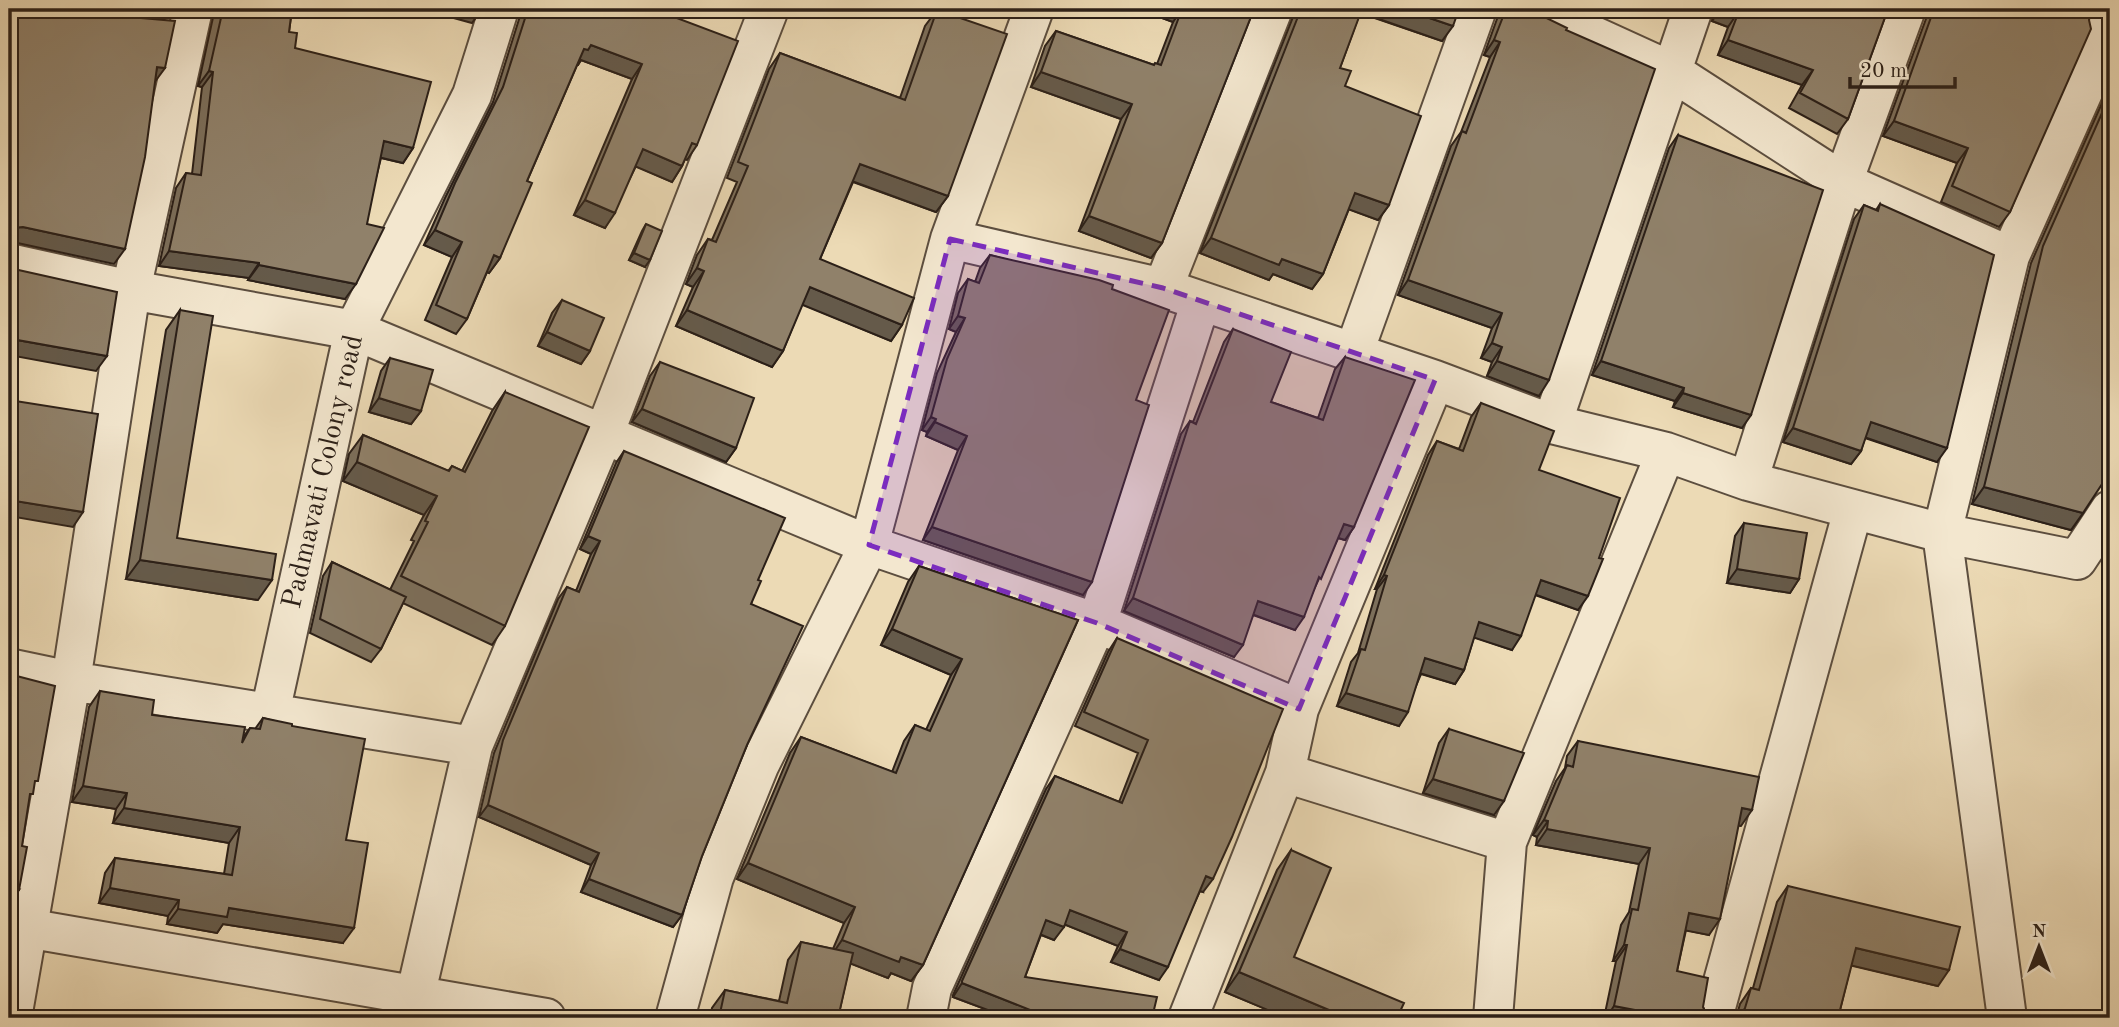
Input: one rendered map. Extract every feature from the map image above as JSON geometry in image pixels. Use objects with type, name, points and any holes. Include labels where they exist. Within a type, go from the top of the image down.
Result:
[{"type":"street","points":[[12,1018],[19,927],[71,681],[131,290],[193,9]]},
{"type":"street","name":"Padmavati Colony road","points":[[270,713],[354,330],[472,95],[499,9]]},
{"type":"street","points":[[415,997],[473,747],[604,433],[769,9]]},
{"type":"street","points":[[675,1018],[714,877],[759,766],[869,545],[950,239],[1034,9]]},
{"type":"street","points":[[1163,288],[1273,9]]},
{"type":"street","points":[[1354,352],[1477,9]]},
{"type":"street","points":[[1535,9],[1671,71],[1843,181],[2010,256]]},
{"type":"street","points":[[1552,424],[1693,9]]},
{"type":"street","points":[[1748,481],[1843,181],[1906,9]]},
{"type":"street","points":[[2007,1018],[1942,533],[2010,256],[2104,45],[2105,31]]},
{"type":"street","points":[[950,239],[1163,288],[1435,380],[1552,424],[1666,452],[1748,481],[1942,533],[2077,560],[2110,510]]},
{"type":"street","points":[[9,262],[131,290],[354,330],[869,545],[1097,623],[1299,709]]},
{"type":"street","points":[[926,1018],[932,988],[1097,623],[1201,300]]},
{"type":"street","points":[[1188,1018],[1285,773],[1299,709],[1435,380]]},
{"type":"street","points":[[1493,1018],[1507,842],[1666,452]]},
{"type":"street","points":[[1713,1018],[1853,510]]},
{"type":"street","points":[[9,668],[71,681],[473,747]]},
{"type":"street","points":[[1285,773],[1507,842]]},
{"type":"street","points":[[19,927],[546,1018]]},
{"type":"highlighted area","points":[[950,239],[1163,288],[1435,380],[1299,709],[1097,623],[869,545]]},
{"type":"building","points":[[9,9],[109,9],[108,15],[175,21],[165,68],[157,67],[145,157],[125,249],[23,227],[9,230]]},
{"type":"building","points":[[223,9],[292,9],[289,32],[297,33],[295,48],[431,82],[413,148],[384,141],[367,224],[384,228],[356,284],[259,263],[169,251],[186,173],[201,175],[213,72],[209,71]]},
{"type":"building","points":[[528,9],[653,9],[738,41],[697,145],[692,143],[682,166],[643,149],[615,213],[585,200],[642,64],[591,45],[588,50],[584,49],[527,181],[532,183],[500,258],[494,255],[467,319],[436,305],[462,242],[435,230],[455,183],[503,87]]},
{"type":"building","points":[[1182,9],[1254,9],[1162,243],[1089,216],[1132,104],[1041,72],[1056,31],[1154,65],[1161,65]]},
{"type":"building","points":[[1301,9],[1362,9],[1340,68],[1351,71],[1345,86],[1421,116],[1389,205],[1355,193],[1323,274],[1282,259],[1279,265],[1211,238]]},
{"type":"building","points":[[1403,9],[1459,9],[1453,26]]},
{"type":"building","points":[[1506,9],[1531,9],[1567,28],[1566,30],[1655,69],[1549,380],[1497,361],[1502,347],[1492,343],[1502,313],[1408,280],[1462,131],[1466,133],[1500,42],[1494,40]]},
{"type":"building","points":[[1730,9],[1888,9],[1848,119],[1800,93],[1813,70],[1728,40],[1739,11]]},
{"type":"building","points":[[1934,9],[2091,9],[2091,29],[2010,212],[1952,186],[1968,148],[1894,121]]},
{"type":"building","points":[[937,10],[1007,34],[948,196],[860,164],[820,259],[914,298],[902,325],[810,287],[783,351],[687,310],[704,271],[697,268],[708,239],[716,242],[748,166],[738,162],[780,53],[905,100]]},
{"type":"building","points":[[2110,95],[2110,453],[2104,481],[2083,513],[1984,487],[2043,246]]},
{"type":"building","points":[[1678,135],[1823,190],[1751,415],[1683,393],[1684,388],[1601,361]]},
{"type":"building","points":[[1880,204],[1994,255],[1947,448],[1871,422],[1861,451],[1793,428],[1864,205],[1878,211]]},
{"type":"building","points":[[646,224],[662,231],[650,260],[634,253]]},
{"type":"building","points":[[990,255],[1099,280],[1113,285],[1112,289],[1169,310],[1136,400],[1149,405],[1092,582],[932,527],[967,436],[935,422],[936,419],[931,417],[947,359],[965,318],[958,316],[968,279],[979,283]]},
{"type":"building","points":[[9,267],[117,292],[107,356],[17,340],[16,344],[9,343]]},
{"type":"building","points":[[562,300],[604,318],[590,351],[547,332]]},
{"type":"building","points":[[180,310],[213,316],[177,538],[276,554],[272,580],[140,560]]},
{"type":"building","points":[[1233,329],[1291,352],[1271,402],[1323,420],[1345,357],[1415,380],[1354,527],[1344,524],[1304,617],[1258,601],[1243,645],[1133,598],[1190,421],[1196,424]]},
{"type":"building","points":[[390,358],[433,370],[421,411],[379,398]]},
{"type":"building","points":[[660,362],[754,398],[736,448],[642,409]]},
{"type":"building","points":[[505,392],[589,427],[505,626],[401,576],[428,522],[425,521],[437,496],[357,462],[363,435],[449,471],[452,466],[465,472]]},
{"type":"building","points":[[9,400],[98,414],[83,512],[9,500]]},
{"type":"building","points":[[1481,403],[1554,431],[1539,470],[1620,498],[1599,558],[1603,559],[1588,596],[1541,580],[1521,636],[1479,622],[1464,670],[1425,658],[1408,712],[1346,693],[1361,649],[1365,650],[1387,576],[1384,575],[1437,441],[1463,451]]},
{"type":"building","points":[[624,451],[785,518],[758,580],[761,581],[751,604],[803,626],[747,745],[702,856],[682,915],[589,879],[599,853],[488,805],[503,740],[567,587],[579,592],[600,541],[588,536]]},
{"type":"building","points":[[1744,523],[1807,533],[1799,579],[1737,569]]},
{"type":"building","points":[[332,562],[406,597],[381,649],[320,619]]},
{"type":"building","points":[[919,566],[1078,620],[923,965],[901,957],[899,962],[842,940],[855,907],[748,863],[801,737],[896,773],[915,725],[930,731],[962,659],[892,629]]},
{"type":"building","points":[[1117,638],[1283,709],[1232,837],[1213,879],[1206,876],[1168,967],[1120,949],[1127,932],[1070,910],[1064,927],[1046,920],[1025,977],[1157,997],[1152,1018],[1032,1016],[1033,1011],[962,981],[1055,776],[1122,803],[1148,740],[1084,712]]},
{"type":"building","points":[[9,674],[55,686],[38,781],[35,781],[33,794],[30,794],[22,846],[27,847],[19,890],[9,893]]},
{"type":"building","points":[[100,691],[154,700],[152,715],[245,727],[242,743],[250,728],[260,729],[263,718],[365,739],[346,840],[368,843],[354,928],[229,908],[227,917],[178,909],[179,900],[110,888],[115,858],[232,875],[240,827],[124,808],[127,793],[83,786]]},
{"type":"building","points":[[1449,729],[1524,753],[1504,801],[1433,779]]},
{"type":"building","points":[[1578,741],[1759,777],[1752,810],[1742,808],[1720,919],[1689,913],[1677,971],[1708,978],[1703,1007],[1710,1018],[1677,1018],[1614,1006],[1632,909],[1638,910],[1650,848],[1547,829],[1548,821],[1544,820],[1567,765],[1573,767]]},
{"type":"building","points":[[1291,850],[1331,868],[1294,957],[1404,1003],[1397,1018],[1348,1018],[1239,972]]},
{"type":"building","points":[[1788,886],[1960,927],[1949,970],[1856,948],[1839,1014],[1865,1018],[1739,1018],[1751,988],[1759,990]]},
{"type":"building","points":[[801,942],[853,953],[838,1018],[719,1018],[725,990],[787,1003]]}]
